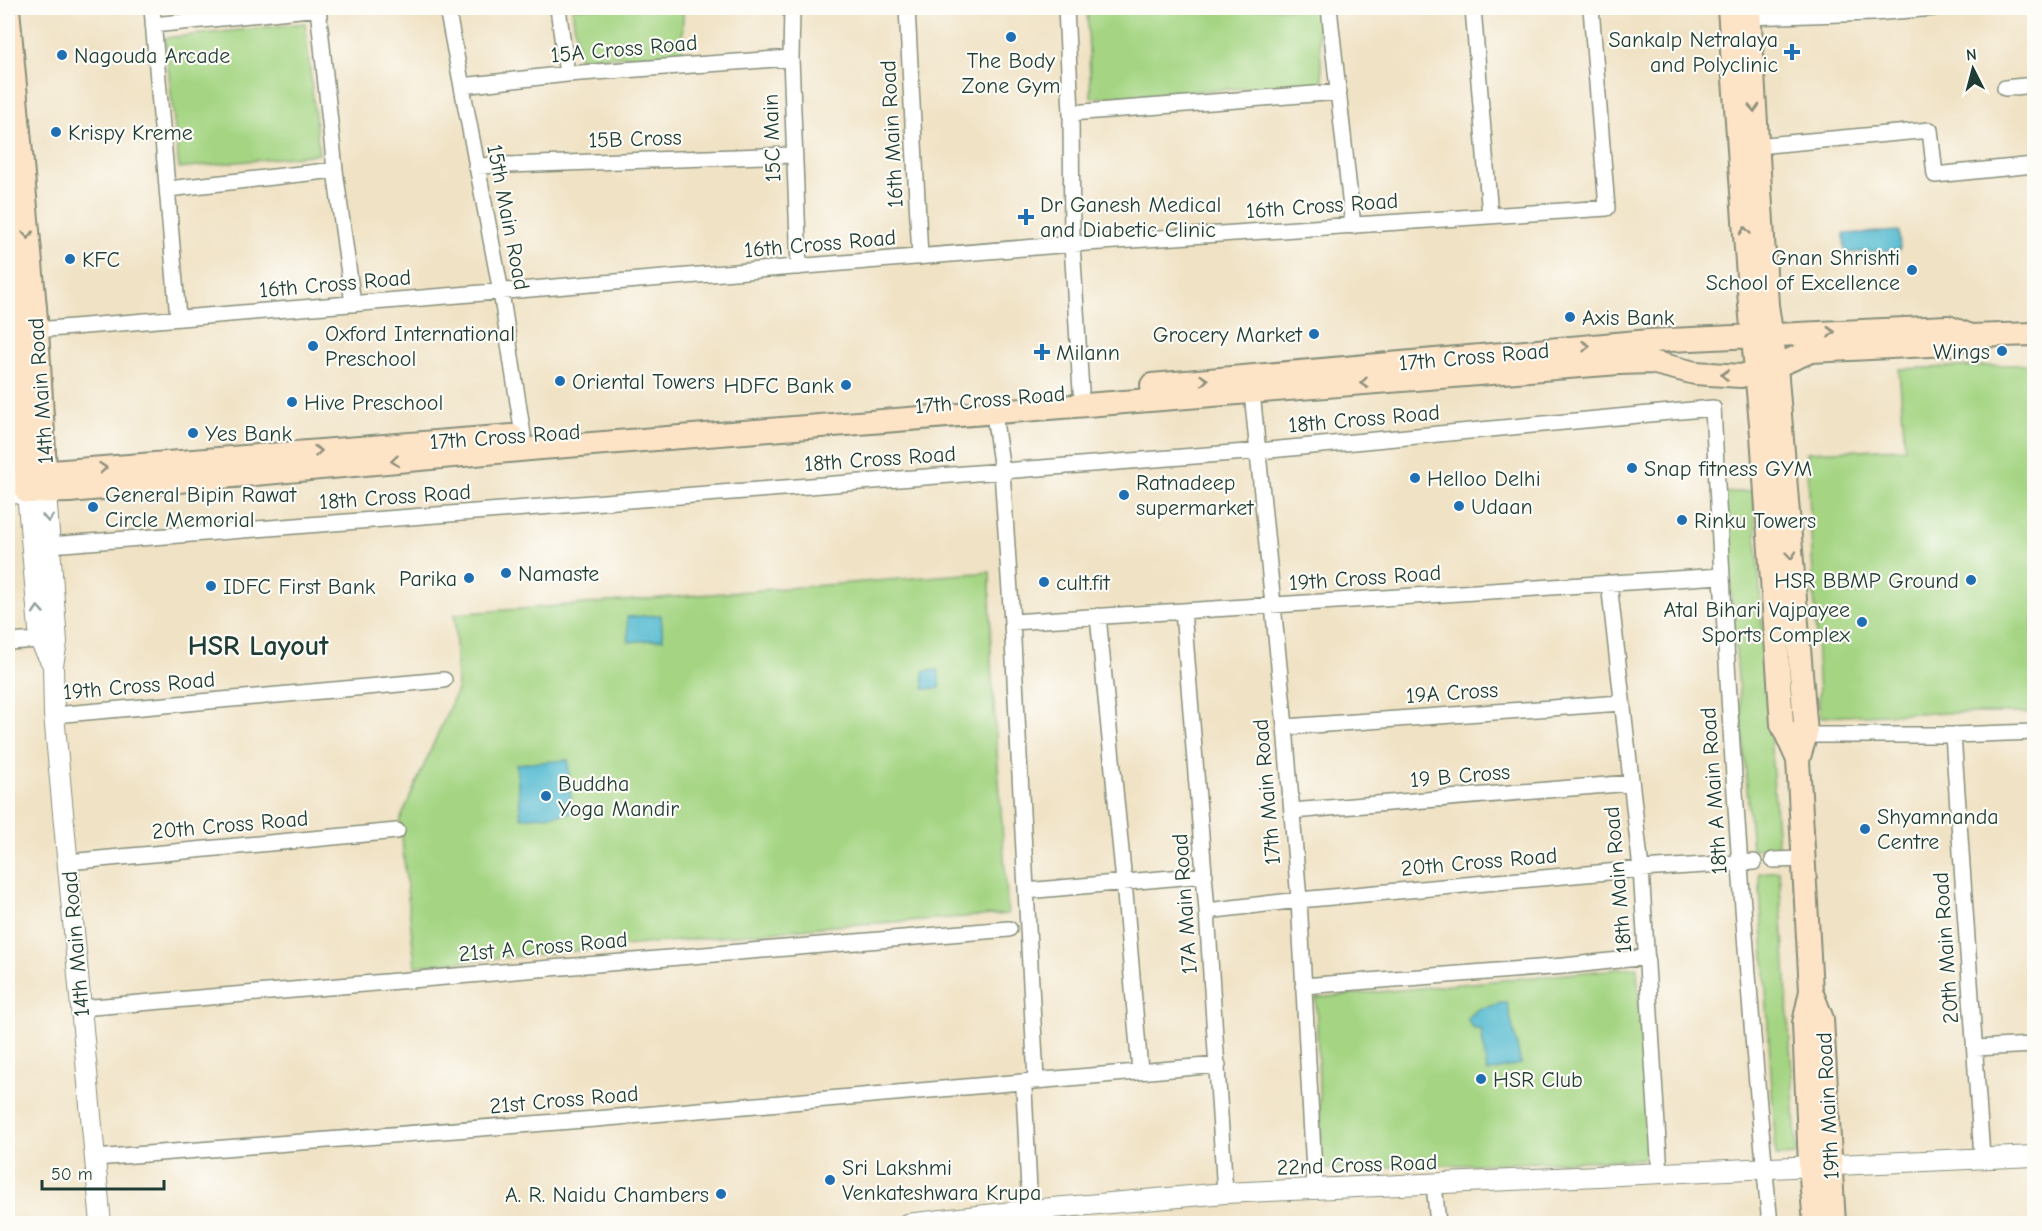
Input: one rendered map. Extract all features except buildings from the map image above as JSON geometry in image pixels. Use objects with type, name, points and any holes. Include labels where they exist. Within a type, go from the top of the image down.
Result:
[{"type":"main road","name":"14th Main Road","points":[[8,9],[37,330],[26,484]]},
{"type":"main road","name":"19th Main Road","points":[[1739,12],[1756,146],[1767,305],[1763,336]]},
{"type":"main road","name":"19th Main Road","points":[[1739,12],[1805,859],[1811,991],[1803,1023],[1820,1165],[1834,1224]]},
{"type":"main road","name":"14th Main Road","points":[[8,229],[26,484]]},
{"type":"main road","name":"17th Cross Road","points":[[26,484],[523,435],[1081,391],[1649,341],[1948,327],[1971,336]]},
{"type":"main road","name":"17th Cross Road","points":[[26,484],[541,448],[996,432],[1252,392],[1619,363],[1651,362],[1695,374],[1741,376],[1766,369],[1810,351],[1949,344],[1971,336],[2034,334]]},
{"type":"main road","points":[[1670,341],[1673,367]]},
{"type":"main road","name":"19th Main Road","points":[[1815,1224],[1820,1165]]},
{"type":"street","points":[[152,8],[178,318]]},
{"type":"street","points":[[153,25],[318,8],[335,170],[353,304]]},
{"type":"street","name":"15th Main Road","points":[[447,8],[501,292],[523,435]]},
{"type":"street","points":[[558,8],[567,74]]},
{"type":"street","name":"15C Main","points":[[792,8],[791,58],[799,267]]},
{"type":"street","name":"16th Main Road","points":[[907,8],[920,257]]},
{"type":"street","points":[[1066,8],[1071,113],[1071,244],[1081,391]]},
{"type":"street","points":[[1329,8],[1353,226]]},
{"type":"street","points":[[1473,8],[1490,216]]},
{"type":"street","name":"16th Cross Road","points":[[37,330],[1071,244],[1607,208],[1590,8]]},
{"type":"street","points":[[1739,12],[1873,13],[1934,8]]},
{"type":"street","name":"15A Cross Road","points":[[462,86],[567,74],[791,58]]},
{"type":"street","points":[[2005,88],[2034,85]]},
{"type":"street","points":[[1071,113],[1339,92]]},
{"type":"street","points":[[1756,146],[1930,129],[1935,176],[2034,165]]},
{"type":"street","name":"15B Cross","points":[[476,166],[794,155]]},
{"type":"street","points":[[168,189],[335,170]]},
{"type":"street","name":"17th Main Road","points":[[1252,392],[1285,727],[1299,900],[1314,1189]]},
{"type":"street","name":"18th Cross Road","points":[[50,545],[1259,451],[1713,408]]},
{"type":"street","name":"18th A Main Road","points":[[1713,408],[1721,576],[1747,862],[1764,1170]]},
{"type":"street","points":[[996,432],[1002,471],[1012,622],[1036,1080]]},
{"type":"street","name":"14th Main Road","points":[[26,484],[50,545],[57,642],[53,665],[54,715],[101,1224]]},
{"type":"street","name":"14th Main Road","points":[[26,484],[34,640],[53,665]]},
{"type":"street","name":"19th Cross Road","points":[[1012,622],[1721,576]]},
{"type":"street","name":"18th Main Road","points":[[1609,583],[1641,869],[1660,1174]]},
{"type":"street","name":"17A Main Road","points":[[1183,611],[1208,911],[1225,1193]]},
{"type":"street","points":[[1098,616],[1140,1071]]},
{"type":"street","points":[[8,642],[34,640]]},
{"type":"street","name":"19th Cross Road","points":[[54,715],[444,680]]},
{"type":"street","name":"19A Cross","points":[[1285,727],[1622,703]]},
{"type":"street","points":[[1797,735],[1953,735],[2034,732]]},
{"type":"street","name":"20th Main Road","points":[[1953,735],[1982,1158]]},
{"type":"street","name":"19 B Cross","points":[[1292,811],[1631,783]]},
{"type":"street","name":"20th Cross Road","points":[[68,862],[397,831]]},
{"type":"street","points":[[1773,860],[1805,859]]},
{"type":"street","name":"20th Cross Road","points":[[1208,911],[1299,900],[1641,869],[1747,862]]},
{"type":"street","points":[[1026,891],[1205,875]]},
{"type":"street","name":"21st A Cross Road","points":[[81,1008],[1009,929]]},
{"type":"street","points":[[1303,986],[1564,966],[1647,957]]},
{"type":"street","points":[[1975,1048],[2034,1045]]},
{"type":"street","name":"21st Cross Road","points":[[95,1158],[596,1119],[1218,1065]]},
{"type":"street","points":[[1024,1090],[1030,1210]]},
{"type":"street","name":"22nd Cross Road","points":[[907,1224],[985,1220],[1030,1210],[1225,1193],[2034,1156]]},
{"type":"street","points":[[1764,1170],[1770,1224]]},
{"type":"street","points":[[1434,1184],[1438,1224]]},
{"type":"green space","points":[[572,8],[683,8],[682,54],[579,58]]},
{"type":"green space","points":[[1087,8],[1316,8],[1323,83],[1091,98]]},
{"type":"green space","points":[[305,23],[319,154],[179,168],[165,38]]},
{"type":"green space","name":"HSR BBMP Ground","points":[[2034,364],[2034,713],[1912,713],[1820,717],[1807,452],[1905,448],[1899,369]]},
{"type":"green space","points":[[1753,491],[1778,847],[1752,849],[1723,493]]},
{"type":"green space","points":[[990,572],[991,662],[1008,914],[833,926],[415,966],[400,820],[457,690],[455,614]]},
{"type":"green space","points":[[1779,871],[1797,1155],[1776,1156],[1759,873]]},
{"type":"green space","name":"HSR Club","points":[[1637,967],[1649,1159],[1322,1169],[1316,998]]},
{"type":"water","points":[[1899,231],[1900,250],[1845,253],[1844,234]]},
{"type":"water","points":[[661,615],[663,639],[629,642],[627,617]]},
{"type":"water","points":[[938,670],[940,688],[924,689],[923,671]]},
{"type":"water","points":[[568,760],[572,813],[521,818],[516,764]]},
{"type":"water","points":[[1507,1002],[1521,1064],[1487,1072],[1481,1029],[1474,1029],[1468,1018],[1478,1009]]},
{"type":"place","name":"The Body Zone Gym","points":[[1011,37]]},
{"type":"place","name":"Sankalp Netralaya and Polyclinic","points":[[1792,52]]},
{"type":"place","name":"Nagouda Arcade","points":[[62,55]]},
{"type":"place","name":"Krispy Kreme","points":[[56,132]]},
{"type":"place","name":"Dr Ganesh Medical and Diabetic Clinic","points":[[1026,217]]},
{"type":"place","name":"KFC","points":[[70,259]]},
{"type":"place","name":"Gnan Shrishti School of Excellence","points":[[1912,270]]},
{"type":"place","name":"Axis Bank","points":[[1570,317]]},
{"type":"place","name":"Grocery Market","points":[[1314,334]]},
{"type":"place","name":"Oxford International Preschool","points":[[313,346]]},
{"type":"place","name":"Wings","points":[[2002,351]]},
{"type":"place","name":"Milann","points":[[1042,352]]},
{"type":"place","name":"Oriental Towers","points":[[560,381]]},
{"type":"place","name":"HDFC Bank","points":[[846,385]]},
{"type":"place","name":"Hive Preschool","points":[[292,402]]},
{"type":"place","name":"Yes Bank","points":[[193,433]]},
{"type":"place","name":"Snap fitness GYM","points":[[1632,468]]},
{"type":"place","name":"Helloo Delhi","points":[[1415,478]]},
{"type":"place","name":"Ratnadeep supermarket","points":[[1124,495]]},
{"type":"place","name":"Udaan","points":[[1459,506]]},
{"type":"place","name":"General Bipin Rawat Circle Memorial","points":[[93,507]]},
{"type":"place","name":"Rinku Towers","points":[[1682,520]]},
{"type":"place","name":"Namaste","points":[[506,573]]},
{"type":"place","name":"Parika","points":[[469,578]]},
{"type":"place","name":"HSR BBMP Ground","points":[[1971,580]]},
{"type":"place","name":"cult.fit","points":[[1044,582]]},
{"type":"place","name":"IDFC First Bank","points":[[211,586]]},
{"type":"place","name":"Atal Bihari Vajpayee Sports Complex","points":[[1862,622]]},
{"type":"place","name":"Buddha Yoga Mandir","points":[[546,796]]},
{"type":"place","name":"Shyamnanda Centre","points":[[1865,829]]},
{"type":"place","name":"HSR Club","points":[[1481,1079]]},
{"type":"place","name":"Sri Lakshmi Venkateshwara Krupa","points":[[830,1180]]},
{"type":"place","name":"A. R. Naidu Chambers","points":[[721,1194]]},
{"type":"district","name":"HSR Layout","points":[[258,645]]}]
